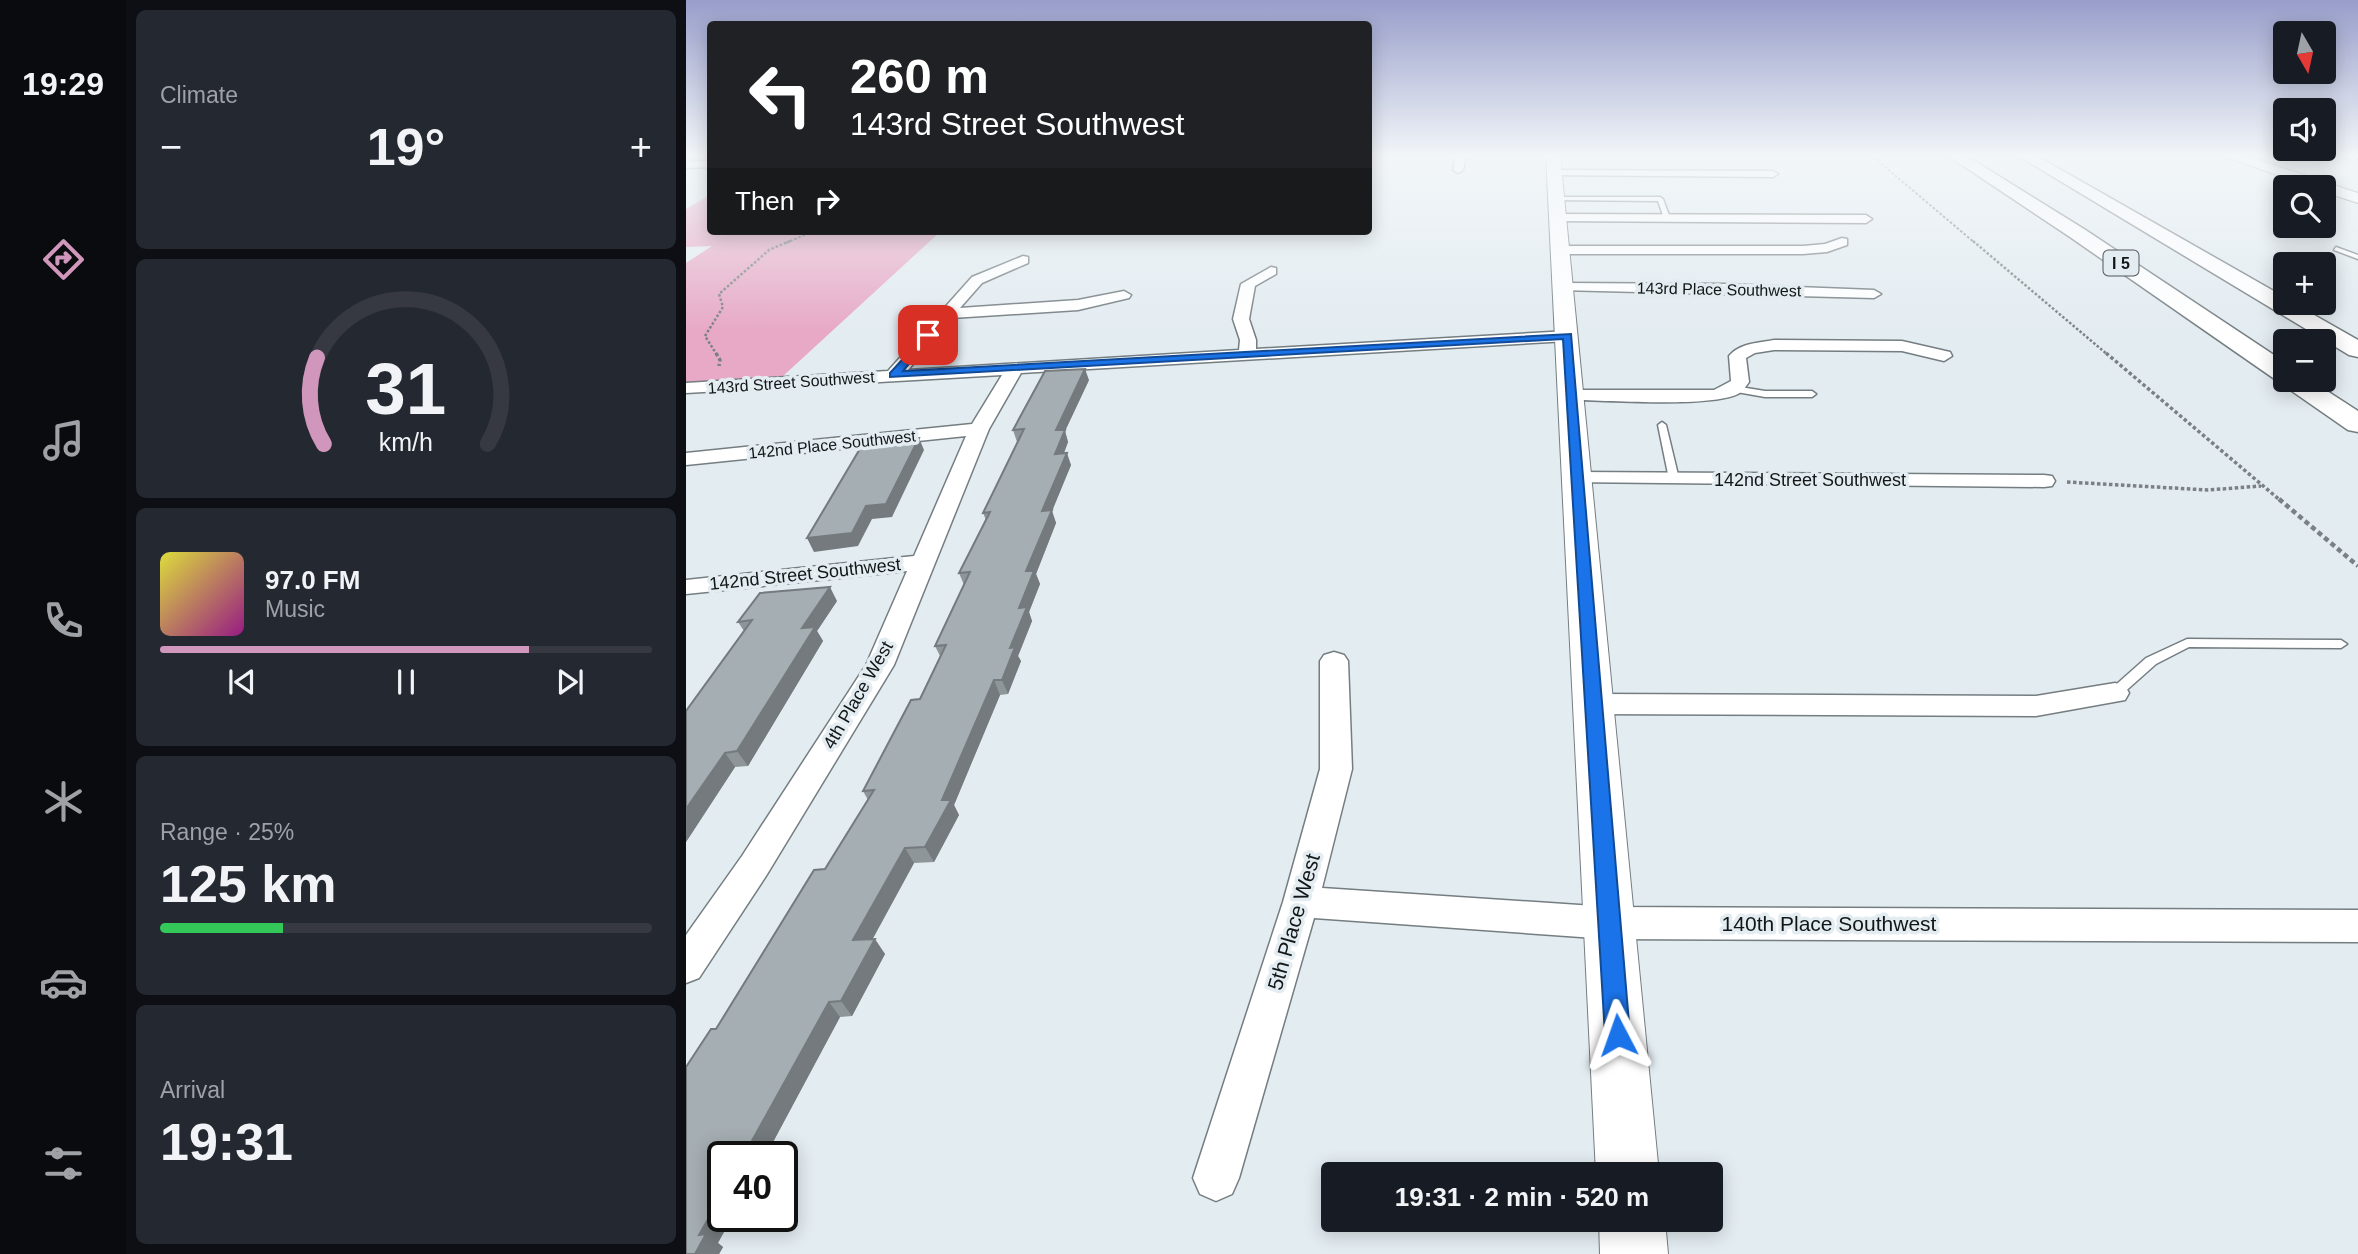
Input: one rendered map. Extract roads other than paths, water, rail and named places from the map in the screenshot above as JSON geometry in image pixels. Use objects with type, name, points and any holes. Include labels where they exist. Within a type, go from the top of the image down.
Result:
[{"type":"highway","name":"I 5","points":[[2046,214],[2273,366]]},
{"type":"highway","name":"I 5","points":[[2123,214],[2358,350]]},
{"type":"highway","points":[[2311,392],[2358,424]]},
{"type":"street","points":[[1557,214],[1627,1162]]},
{"type":"street","points":[[1626,214],[1803,250],[1827,248],[1842,242]]},
{"type":"street","points":[[1641,214],[1667,218],[1866,219]]},
{"type":"street","points":[[894,375],[977,280],[1023,260]]},
{"type":"street","points":[[1247,354],[1248,340],[1241,319],[1248,284],[1271,271]]},
{"type":"street","name":"143rd Place Southwest","points":[[1564,287],[1874,293]]},
{"type":"street","points":[[946,314],[1077,305],[1124,295]]},
{"type":"street","name":"143rd Street Southwest","points":[[686,388],[1568,336]]},
{"type":"street","points":[[1572,395],[1715,395],[1734,389],[1740,382],[1737,356],[1750,349],[1773,345],[1902,346],[1944,356]]},
{"type":"street","name":"4th Place West","points":[[686,966],[754,866],[880,665],[979,429],[1015,368]]},
{"type":"street","name":"142nd Place Southwest","points":[[686,459],[979,429]]},
{"type":"street","name":"142nd Street Southwest","points":[[1576,478],[2044,481]]},
{"type":"street","name":"142nd Street Southwest","points":[[686,587],[925,562]]},
{"type":"street","name":"5th Place West","points":[[1216,1178],[1301,902],[1336,769],[1334,661]]},
{"type":"street","points":[[1593,704],[2036,706],[2115,693]]},
{"type":"street","name":"140th Place Southwest","points":[[1301,902],[1609,923],[2358,926]]},
{"type":"street","points":[[1633,1232],[1634,1254]]},
{"type":"lane","points":[[1665,214],[1667,218]]},
{"type":"lane","points":[[2336,249],[2358,257]]},
{"type":"lane","points":[[1734,389],[1766,394],[1812,394]]},
{"type":"lane","points":[[1662,425],[1674,479]]},
{"type":"lane","points":[[2115,693],[2151,661],[2187,643],[2341,644]]}]
